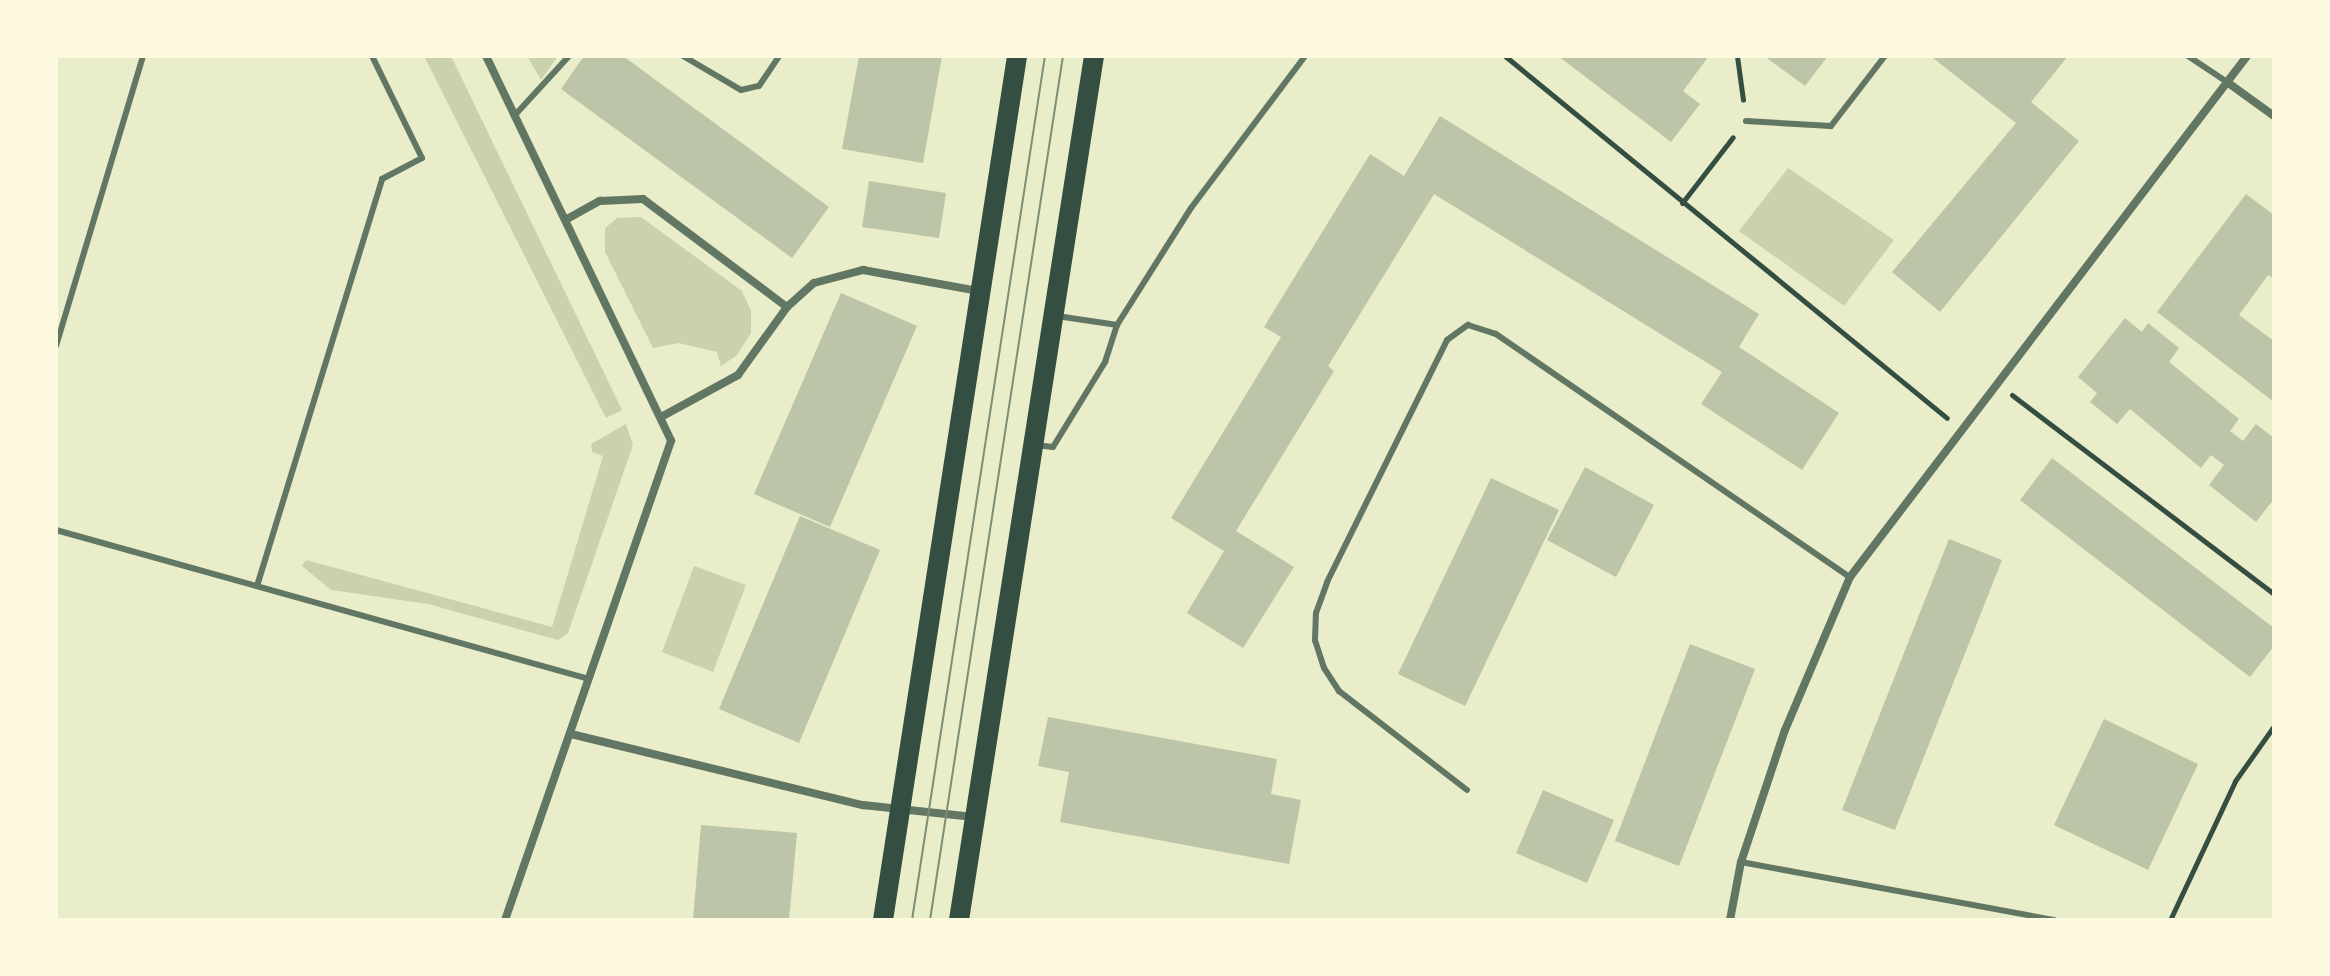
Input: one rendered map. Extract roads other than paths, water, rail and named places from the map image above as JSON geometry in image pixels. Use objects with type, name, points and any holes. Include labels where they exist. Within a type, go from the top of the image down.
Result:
[{"type":"main road","points":[[883,920],[1017,56]]},
{"type":"main road","points":[[959,920],[1094,56]]},
{"type":"street","points":[[486,56],[567,219],[671,441],[505,920]]},
{"type":"street","points":[[1730,920],[1741,862],[1785,730],[1850,577],[1959,427],[2247,56]]},
{"type":"street","points":[[2227,82],[2274,116]]},
{"type":"street","points":[[567,219],[600,201],[643,199],[787,307]]},
{"type":"street","points":[[661,417],[738,375],[787,307],[814,283],[863,270],[979,291]]},
{"type":"street","points":[[571,734],[863,805],[976,818]]},
{"type":"lane","points":[[56,346],[143,56]]},
{"type":"lane","points":[[257,586],[382,179],[422,158],[372,56]]},
{"type":"lane","points":[[515,115],[569,56]]},
{"type":"lane","points":[[683,56],[741,90],[759,86],[779,56]]},
{"type":"lane","points":[[1035,445],[1053,447],[1105,362],[1117,325],[1191,208],[1305,56]]},
{"type":"lane","points":[[1746,121],[1831,126],[1885,56]]},
{"type":"lane","points":[[2188,56],[2227,82]]},
{"type":"lane","points":[[1053,316],[1117,325]]},
{"type":"lane","points":[[1467,790],[1339,691],[1324,668],[1315,640],[1316,613],[1327,582],[1447,340],[1468,325],[1496,334],[1850,577]]},
{"type":"lane","points":[[56,530],[589,679]]},
{"type":"lane","points":[[1741,862],[2055,920]]},
{"type":"tram line","points":[[912,920],[1045,56]]},
{"type":"tram line","points":[[930,920],[1063,56]]}]
